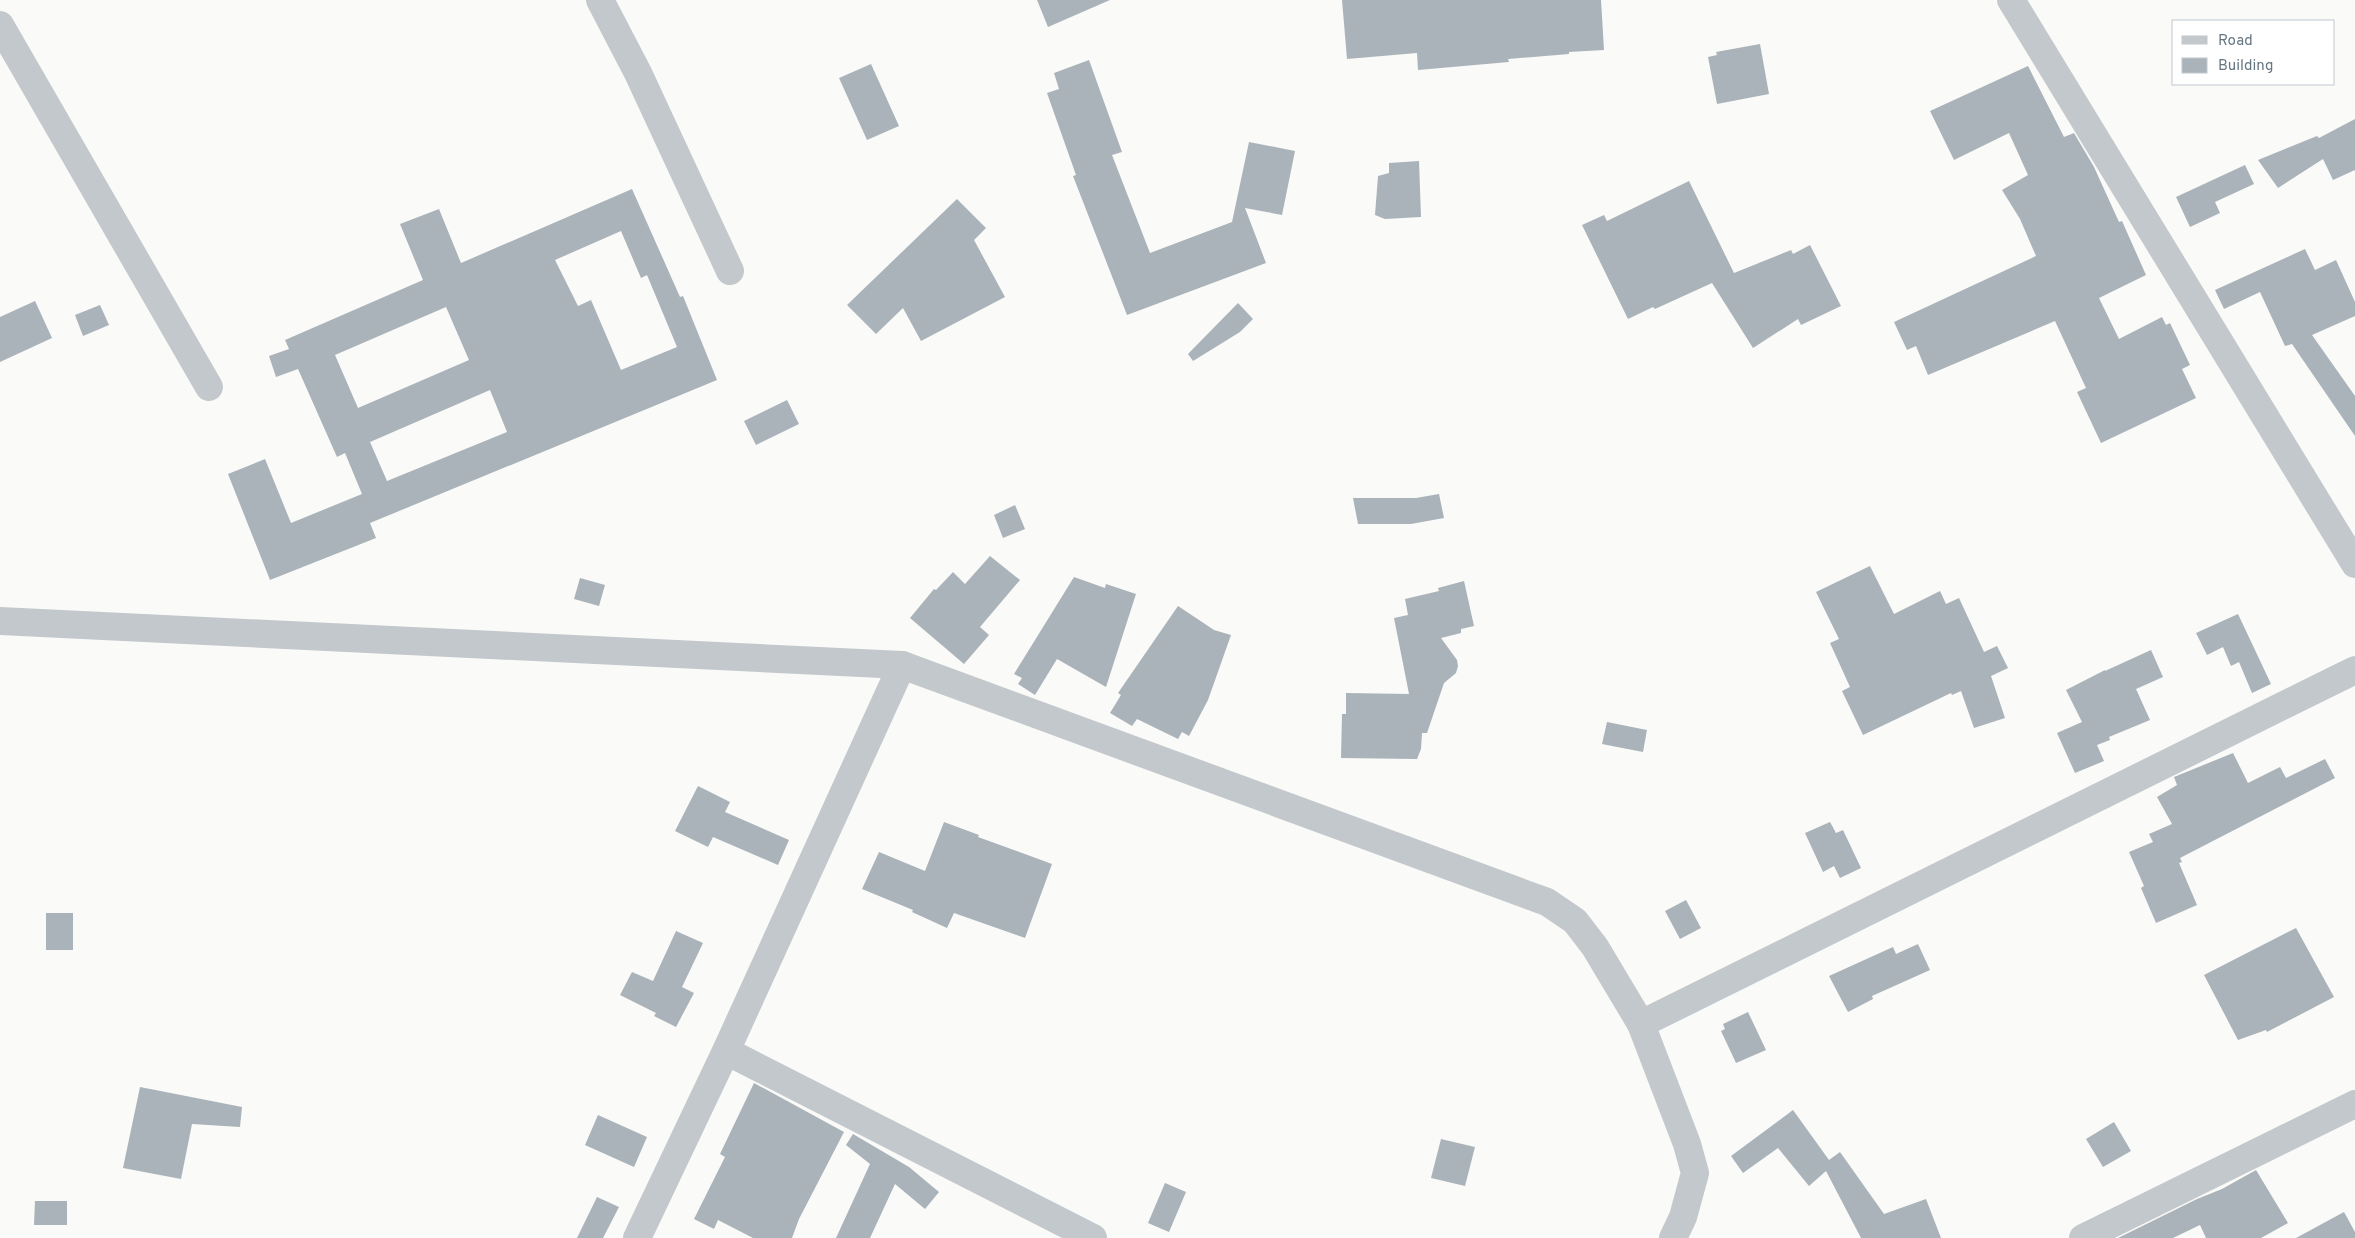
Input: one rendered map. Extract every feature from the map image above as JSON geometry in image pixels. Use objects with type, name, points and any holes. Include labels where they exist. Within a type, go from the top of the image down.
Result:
[{"type":"street","points":[[600,0],[638,73],[730,271]]},
{"type":"street","points":[[2011,0],[2355,564]]},
{"type":"street","points":[[0,25],[209,387]]},
{"type":"street","points":[[1,619],[902,664],[1547,902],[1575,921],[1590,940],[1641,1024],[1687,1144],[1695,1173],[1683,1217],[1673,1238]]},
{"type":"street","points":[[637,1238],[726,1051],[902,664]]},
{"type":"street","points":[[1641,1024],[2355,670]]},
{"type":"street","points":[[726,1051],[1093,1238]]},
{"type":"street","points":[[2083,1238],[2355,1104]]},
{"type":"building","points":[[1037,0],[1110,0],[1048,27]]},
{"type":"building","points":[[1342,0],[1601,0],[1604,50],[1508,59],[1509,62],[1418,70],[1417,53],[1347,59]]},
{"type":"building","points":[[1760,44],[1769,94],[1717,104],[1708,57],[1717,55],[1716,52]]},
{"type":"building","points":[[1089,60],[1122,152],[1112,155],[1150,253],[1232,222],[1249,142],[1295,151],[1282,215],[1245,208],[1266,263],[1127,315],[1073,176],[1076,175],[1047,93],[1059,89],[1054,73]]},
{"type":"building","points":[[871,64],[899,126],[867,140],[839,78]]},
{"type":"building","points":[[2028,66],[2064,137],[2074,133],[2094,167],[2119,222],[2122,221],[2146,275],[2099,298],[2119,339],[2162,317],[2166,325],[2170,323],[2190,365],[2182,369],[2196,398],[2101,443],[2077,392],[2086,388],[2055,321],[1928,375],[1916,346],[1907,350],[1894,322],[2036,256],[2020,219],[2002,190],[2028,175],[2009,133],[1954,160],[1930,111]]},
{"type":"building","points":[[2355,119],[2355,170],[2333,180],[2323,159],[2278,188],[2258,160],[2317,136],[2319,138]]},
{"type":"building","points":[[1419,161],[1421,217],[1385,219],[1375,215],[1378,176],[1389,173],[1389,163]]},
{"type":"building","points":[[2245,165],[2254,184],[2215,202],[2220,213],[2190,227],[2176,197]]},
{"type":"building","points":[[1689,181],[1734,273],[1791,250],[1793,254],[1810,245],[1841,306],[1801,325],[1798,319],[1753,348],[1712,283],[1628,319],[1582,225],[1604,215],[1607,221]]},
{"type":"building","points":[[632,189],[680,297],[683,296],[717,380],[370,523],[376,538],[270,580],[228,474],[265,459],[291,523],[362,494],[345,453],[337,457],[298,369],[276,377],[269,356],[289,349],[285,340],[423,280],[400,224],[439,209],[461,263]],"holes":[[[621,231],[641,278],[647,275],[677,347],[621,370],[591,300],[578,306],[555,260]],[[446,307],[469,360],[358,408],[335,355]],[[490,390],[507,432],[387,481],[370,442]]]},
{"type":"building","points":[[957,199],[986,228],[974,240],[1005,297],[921,341],[903,308],[876,334],[847,305]]},
{"type":"building","points":[[2305,249],[2315,270],[2336,260],[2355,302],[2355,316],[2312,335],[2355,396],[2355,436],[2292,344],[2285,346],[2260,292],[2224,309],[2215,290]]},
{"type":"building","points":[[35,301],[52,338],[0,362],[0,317]]},
{"type":"building","points":[[1238,303],[1253,319],[1240,332],[1193,361],[1188,354]]},
{"type":"building","points":[[100,305],[109,325],[83,336],[75,315]]},
{"type":"building","points":[[787,400],[799,424],[756,445],[744,421]]},
{"type":"building","points":[[1439,494],[1444,518],[1411,524],[1358,524],[1353,498],[1416,498]]},
{"type":"building","points":[[1015,505],[1025,529],[1003,538],[994,515]]},
{"type":"building","points":[[990,556],[1020,580],[980,627],[989,635],[964,664],[910,618],[934,589],[936,590],[953,572],[965,584]]},
{"type":"building","points":[[1870,566],[1894,614],[1940,591],[1946,604],[1959,598],[1984,652],[1997,646],[2008,668],[1991,676],[2005,718],[1974,728],[1961,691],[1952,695],[1951,693],[1863,735],[1842,691],[1850,687],[1830,643],[1839,639],[1816,592]]},
{"type":"building","points":[[1074,577],[1105,588],[1106,584],[1136,594],[1106,687],[1057,659],[1035,695],[1018,684],[1022,678],[1014,674]]},
{"type":"building","points":[[580,578],[605,585],[599,606],[574,599]]},
{"type":"building","points":[[1464,581],[1474,626],[1461,629],[1461,633],[1441,638],[1457,660],[1458,666],[1456,673],[1444,683],[1427,733],[1422,733],[1421,749],[1417,759],[1341,758],[1342,714],[1346,714],[1346,693],[1409,694],[1394,618],[1408,615],[1405,599],[1439,591],[1438,588]]},
{"type":"building","points":[[1178,606],[1214,630],[1231,635],[1208,700],[1189,736],[1182,732],[1178,739],[1137,719],[1132,726],[1110,713],[1121,695],[1118,693]]},
{"type":"building","points":[[2238,614],[2271,684],[2252,693],[2239,662],[2231,666],[2223,647],[2207,655],[2196,633]]},
{"type":"building","points":[[2151,650],[2163,677],[2136,689],[2150,720],[2109,737],[2110,740],[2097,745],[2104,761],[2075,773],[2057,733],[2082,722],[2066,690]]},
{"type":"building","points":[[1607,722],[1647,730],[1643,752],[1602,744]]},
{"type":"building","points":[[2233,753],[2248,783],[2280,767],[2286,778],[2325,759],[2335,778],[2180,858],[2182,862],[2179,863],[2197,905],[2156,923],[2141,888],[2144,886],[2129,852],[2153,842],[2149,834],[2172,824],[2157,797],[2177,785],[2174,777]]},
{"type":"building","points":[[698,786],[730,802],[725,812],[789,840],[778,865],[713,837],[708,847],[675,831]]},
{"type":"building","points":[[944,822],[979,835],[978,837],[1052,864],[1025,938],[954,913],[947,928],[912,912],[913,910],[862,889],[879,852],[925,871]]},
{"type":"building","points":[[1830,822],[1836,833],[1843,830],[1861,868],[1840,878],[1834,866],[1823,872],[1805,833]]},
{"type":"building","points":[[1686,900],[1701,928],[1680,939],[1665,911]]},
{"type":"building","points":[[46,913],[73,913],[73,950],[46,950]]},
{"type":"building","points":[[2296,928],[2334,997],[2267,1032],[2266,1030],[2238,1040],[2204,975]]},
{"type":"building","points":[[676,931],[703,943],[682,987],[694,993],[676,1027],[654,1016],[656,1013],[620,995],[632,972],[653,981]]},
{"type":"building","points":[[1918,944],[1930,970],[1872,996],[1873,999],[1848,1012],[1829,976],[1893,947],[1896,954]]},
{"type":"building","points":[[1748,1012],[1766,1050],[1736,1063],[1721,1031],[1725,1029],[1723,1024]]},
{"type":"building","points":[[754,1083],[844,1132],[799,1219],[792,1238],[753,1238],[718,1220],[714,1229],[694,1219],[725,1157],[720,1154]]},
{"type":"building","points":[[140,1087],[242,1107],[240,1127],[192,1124],[181,1179],[123,1168]]},
{"type":"building","points":[[1793,1110],[1829,1160],[1840,1152],[1884,1214],[1926,1199],[1941,1238],[1861,1238],[1826,1171],[1809,1186],[1778,1148],[1743,1173],[1731,1156]]},
{"type":"building","points":[[598,1115],[647,1137],[634,1167],[585,1145]]},
{"type":"building","points":[[2114,1122],[2131,1151],[2103,1167],[2086,1139]]},
{"type":"building","points":[[853,1134],[909,1167],[939,1192],[925,1209],[895,1184],[870,1238],[836,1238],[870,1164],[846,1145]]},
{"type":"building","points":[[1441,1139],[1475,1147],[1465,1186],[1431,1178]]},
{"type":"building","points":[[2256,1170],[2288,1223],[2261,1238],[2206,1238],[2200,1225],[2173,1238],[2118,1238],[2197,1199],[2222,1189]]},
{"type":"building","points":[[1165,1183],[1186,1192],[1169,1232],[1148,1223]]},
{"type":"building","points":[[597,1197],[619,1207],[603,1238],[577,1238]]},
{"type":"building","points":[[35,1201],[67,1201],[67,1225],[34,1225]]},
{"type":"building","points":[[2344,1212],[2355,1232],[2355,1238],[2296,1238]]}]
